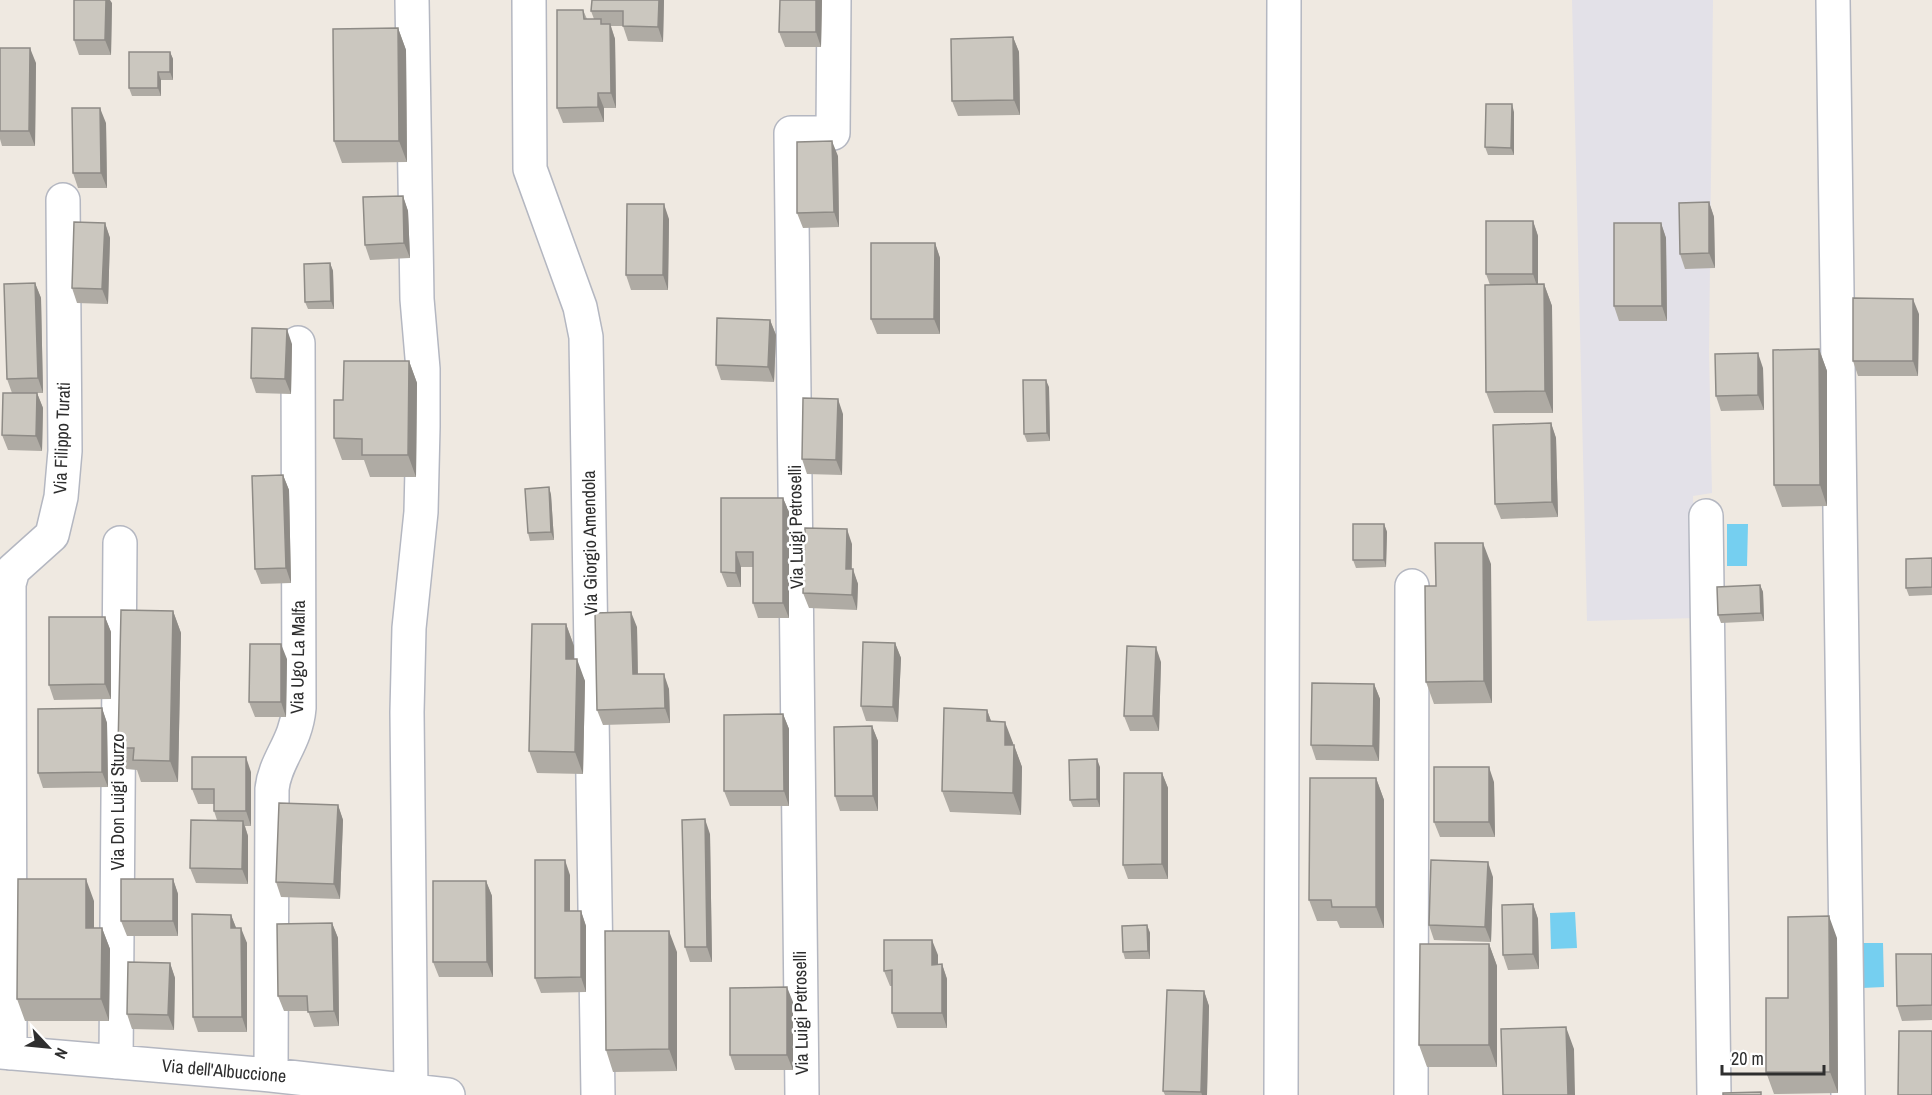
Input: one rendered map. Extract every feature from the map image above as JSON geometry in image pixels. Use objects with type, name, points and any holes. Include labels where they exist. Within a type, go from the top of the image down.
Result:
[{"type":"street","points":[[411,1090],[407,712],[409,628],[421,512],[423,427],[422,352],[417,298],[412,0]]},
{"type":"street","name":"Via Giorgio Amendola","points":[[529,0],[530,169],[580,307],[586,337],[598,1095]]},
{"type":"street","name":"Via Luigi Petroselli","points":[[802,1095],[791,133],[833,133],[834,0]]},
{"type":"street","points":[[1281,1095],[1284,0]]},
{"type":"street","points":[[1833,0],[1848,1095]]},
{"type":"street","name":"Via Filippo Turati","points":[[5,1053],[9,584],[14,570],[52,535],[61,497],[65,451],[63,200]]},
{"type":"street","name":"Via Ugo La Malfa","points":[[271,1075],[272,789],[277,771],[295,735],[299,708],[298,343]]},
{"type":"street","points":[[1706,516],[1714,1095]]},
{"type":"street","name":"Via Don Luigi Sturzo","points":[[116,1062],[120,543]]},
{"type":"street","points":[[1411,1095],[1412,586]]},
{"type":"street","name":"Via dell'Albuccione","points":[[5,1053],[271,1075],[448,1095]]},
{"type":"shaded area","points":[[1572,0],[1713,0],[1709,352],[1712,493],[1693,496],[1696,618],[1587,621]]},
{"type":"water","points":[[1727,524],[1748,524],[1747,566],[1727,566]]},
{"type":"water","points":[[1575,912],[1577,948],[1551,949],[1550,913]]},
{"type":"water","points":[[1861,943],[1883,943],[1884,987],[1862,988]]},
{"type":"building","points":[[74,0],[106,0],[105,40],[74,40]]},
{"type":"building","points":[[592,0],[659,0],[658,27],[623,26],[623,11],[591,11]]},
{"type":"building","points":[[780,0],[816,0],[816,32],[779,32]]},
{"type":"building","points":[[557,10],[583,10],[584,19],[601,19],[601,24],[610,24],[611,93],[598,93],[598,107],[557,108]]},
{"type":"building","points":[[398,28],[399,141],[334,141],[333,29]]},
{"type":"building","points":[[1013,37],[1014,100],[952,101],[951,39]]},
{"type":"building","points":[[0,48],[30,48],[29,131],[0,131]]},
{"type":"building","points":[[129,52],[170,52],[170,72],[158,72],[158,88],[129,88]]},
{"type":"building","points":[[1486,104],[1512,104],[1511,148],[1485,147]]},
{"type":"building","points":[[72,108],[100,108],[101,173],[73,173]]},
{"type":"building","points":[[832,141],[834,212],[797,213],[797,142]]},
{"type":"building","points":[[403,196],[404,243],[365,245],[363,197]]},
{"type":"building","points":[[1709,202],[1709,253],[1680,254],[1679,203]]},
{"type":"building","points":[[627,204],[664,204],[663,275],[626,275]]},
{"type":"building","points":[[1486,221],[1533,221],[1533,274],[1486,274]]},
{"type":"building","points":[[74,222],[105,223],[102,289],[72,288]]},
{"type":"building","points":[[1614,223],[1661,223],[1662,306],[1614,306]]},
{"type":"building","points":[[871,243],[935,243],[934,319],[871,319]]},
{"type":"building","points":[[330,263],[331,301],[305,302],[304,264]]},
{"type":"building","points":[[35,283],[38,378],[7,379],[4,284]]},
{"type":"building","points":[[1544,284],[1545,391],[1486,392],[1485,285]]},
{"type":"building","points":[[1853,298],[1913,299],[1913,361],[1853,361]]},
{"type":"building","points":[[717,318],[770,320],[768,367],[716,365]]},
{"type":"building","points":[[252,328],[287,329],[285,379],[251,378]]},
{"type":"building","points":[[1819,349],[1820,485],[1774,485],[1773,350]]},
{"type":"building","points":[[1758,353],[1758,395],[1716,396],[1715,354]]},
{"type":"building","points":[[344,361],[409,361],[408,455],[362,455],[362,439],[334,438],[334,400],[343,400]]},
{"type":"building","points":[[1023,380],[1046,380],[1047,433],[1024,434]]},
{"type":"building","points":[[3,393],[37,393],[36,436],[2,435]]},
{"type":"building","points":[[803,398],[838,399],[836,460],[802,459]]},
{"type":"building","points":[[1551,423],[1552,502],[1495,504],[1493,425]]},
{"type":"building","points":[[283,475],[286,568],[255,569],[252,476]]},
{"type":"building","points":[[549,487],[551,532],[528,533],[525,489]]},
{"type":"building","points":[[721,498],[783,498],[783,603],[753,603],[753,552],[736,552],[736,573],[721,572]]},
{"type":"building","points":[[1353,524],[1384,524],[1384,560],[1353,560]]},
{"type":"building","points":[[805,528],[847,529],[846,569],[853,569],[852,595],[803,593]]},
{"type":"building","points":[[1435,543],[1483,543],[1484,681],[1426,682],[1425,586],[1436,586]]},
{"type":"building","points":[[1932,558],[1932,587],[1906,588],[1906,559]]},
{"type":"building","points":[[1760,585],[1761,613],[1718,615],[1717,587]]},
{"type":"building","points":[[121,610],[173,611],[170,761],[133,760],[134,748],[118,748]]},
{"type":"building","points":[[631,612],[633,674],[664,674],[665,708],[597,710],[595,613]]},
{"type":"building","points":[[49,617],[105,617],[105,684],[49,685]]},
{"type":"building","points":[[532,624],[566,624],[566,659],[577,659],[575,752],[529,751]]},
{"type":"building","points":[[863,642],[895,643],[893,707],[861,706]]},
{"type":"building","points":[[250,644],[281,644],[281,702],[249,702]]},
{"type":"building","points":[[1127,646],[1156,647],[1153,716],[1124,716]]},
{"type":"building","points":[[1312,683],[1374,684],[1373,746],[1311,745]]},
{"type":"building","points":[[102,708],[102,772],[38,773],[38,709]]},
{"type":"building","points":[[944,708],[987,710],[987,721],[1005,722],[1005,745],[1014,745],[1013,793],[942,791]]},
{"type":"building","points":[[783,714],[784,791],[724,791],[724,715]]},
{"type":"building","points":[[872,726],[873,796],[835,796],[834,727]]},
{"type":"building","points":[[192,757],[246,757],[246,811],[214,811],[214,789],[192,789]]},
{"type":"building","points":[[1097,759],[1097,799],[1070,800],[1069,760]]},
{"type":"building","points":[[1434,767],[1489,767],[1489,822],[1434,822]]},
{"type":"building","points":[[1124,773],[1162,773],[1162,864],[1123,865]]},
{"type":"building","points":[[1310,778],[1376,778],[1376,907],[1332,907],[1331,900],[1309,900]]},
{"type":"building","points":[[279,803],[338,805],[334,884],[276,882]]},
{"type":"building","points":[[705,819],[707,947],[685,947],[682,820]]},
{"type":"building","points":[[191,820],[243,821],[242,869],[190,868]]},
{"type":"building","points":[[535,860],[565,860],[565,911],[581,911],[581,977],[535,978]]},
{"type":"building","points":[[1431,860],[1488,862],[1485,927],[1429,925]]},
{"type":"building","points":[[18,879],[86,879],[86,928],[102,928],[101,999],[17,999]]},
{"type":"building","points":[[121,879],[173,879],[173,921],[121,921]]},
{"type":"building","points":[[433,881],[486,881],[487,962],[433,962]]},
{"type":"building","points":[[1533,904],[1533,954],[1503,955],[1502,905]]},
{"type":"building","points":[[192,914],[231,915],[231,928],[241,928],[242,1017],[193,1017]]},
{"type":"building","points":[[1829,916],[1830,1072],[1766,1072],[1766,998],[1788,998],[1788,917]]},
{"type":"building","points":[[332,923],[334,1011],[308,1012],[307,996],[278,996],[277,924]]},
{"type":"building","points":[[1147,925],[1148,951],[1123,952],[1122,926]]},
{"type":"building","points":[[605,931],[669,931],[669,1049],[606,1050]]},
{"type":"building","points":[[884,940],[932,940],[932,965],[942,964],[942,1013],[892,1013],[892,970],[884,971]]},
{"type":"building","points":[[1420,944],[1489,944],[1489,1045],[1419,1045]]},
{"type":"building","points":[[1896,954],[1932,954],[1932,1005],[1897,1006]]},
{"type":"building","points":[[128,962],[170,963],[168,1015],[127,1014]]},
{"type":"building","points":[[787,987],[787,1055],[730,1055],[730,988]]},
{"type":"building","points":[[1167,990],[1204,991],[1201,1092],[1163,1091]]},
{"type":"building","points":[[1566,1027],[1568,1095],[1503,1095],[1501,1029]]},
{"type":"building","points":[[1899,1031],[1932,1031],[1932,1095],[1898,1095]]},
{"type":"building","points":[[1761,1092],[1761,1095],[1723,1095],[1723,1093]]}]
